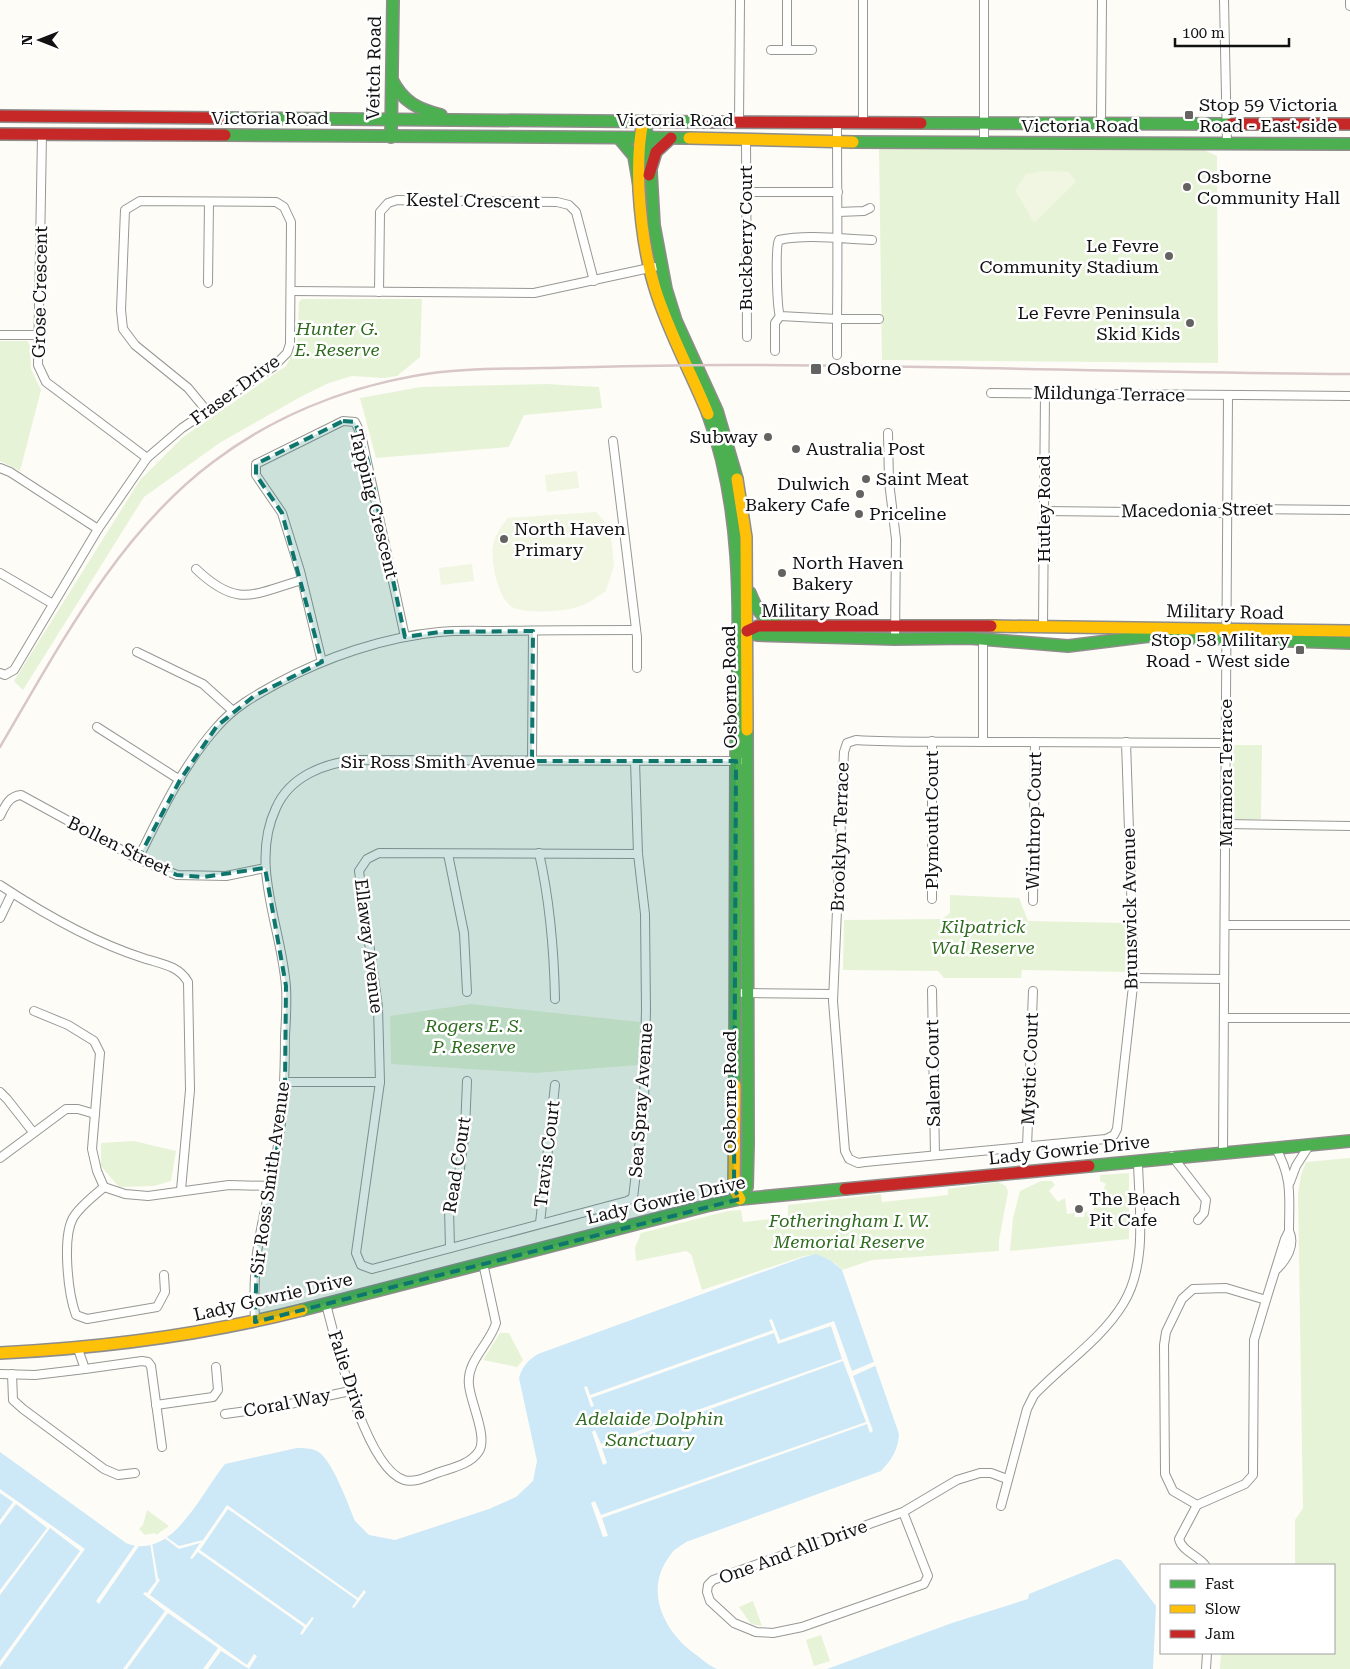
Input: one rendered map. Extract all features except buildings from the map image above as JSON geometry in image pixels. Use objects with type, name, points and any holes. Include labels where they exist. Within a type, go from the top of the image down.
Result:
[{"type":"main road","name":"Veitch Road","points":[[391,137],[393,0]]},
{"type":"main road","points":[[392,80],[398,94],[410,104],[459,120]]},
{"type":"main road","name":"Victoria Road","points":[[0,116],[643,122],[1350,124]]},
{"type":"main road","name":"Osborne Road","points":[[643,122],[649,175],[655,267],[673,312],[711,395],[738,480],[746,537],[747,631]]},
{"type":"main road","points":[[1277,143],[1278,124]]},
{"type":"main road","name":"Victoria Road","points":[[0,134],[746,138],[837,142],[1350,144]]},
{"type":"main road","points":[[619,138],[634,156],[639,185]]},
{"type":"main road","name":"Osborne Road","points":[[644,138],[639,185],[641,220],[655,267],[666,317],[702,398],[725,469],[735,528],[738,615],[742,649],[748,761],[749,993],[747,1187],[740,1199],[734,1189],[736,761],[742,649]]},
{"type":"main road","points":[[649,175],[656,152],[671,138]]},
{"type":"main road","points":[[725,469],[738,480],[730,491]]},
{"type":"main road","points":[[747,584],[756,610],[762,617],[786,631]]},
{"type":"main road","points":[[738,615],[747,631],[742,649]]},
{"type":"main road","name":"Military Road","points":[[747,631],[758,635],[786,631],[896,626],[1043,626],[1227,634],[1350,643]]},
{"type":"main road","points":[[742,649],[786,631]]},
{"type":"main road","name":"Military Road","points":[[786,631],[895,639],[984,639],[1068,646],[1149,636],[1350,631]]},
{"type":"main road","name":"Lady Gowrie Drive","points":[[0,1353],[78,1349],[215,1330],[255,1322],[706,1206],[740,1199],[1350,1140]]},
{"type":"street","points":[[739,122],[740,0]]},
{"type":"street","points":[[787,0],[787,50]]},
{"type":"street","points":[[863,0],[863,122]]},
{"type":"street","points":[[984,0],[984,142]]},
{"type":"street","points":[[1101,123],[1102,0]]},
{"type":"street","points":[[1224,0],[1227,144]]},
{"type":"street","points":[[1350,0],[1350,6]]},
{"type":"street","points":[[771,50],[812,50]]},
{"type":"street","points":[[837,122],[837,355]]},
{"type":"street","name":"Grose Crescent","points":[[42,134],[38,365],[46,382],[148,458]]},
{"type":"street","name":"Buckberry Court","points":[[746,138],[747,337]]},
{"type":"street","points":[[746,192],[838,192]]},
{"type":"street","name":"Kestel Crescent","points":[[379,292],[380,212],[388,203],[397,200],[557,202],[569,205],[576,212],[594,281]]},
{"type":"street","points":[[207,411],[188,388],[134,345],[123,329],[121,310],[124,210],[140,201],[276,202],[284,207],[291,222],[291,291],[534,292],[655,267]]},
{"type":"street","points":[[208,282],[209,202]]},
{"type":"street","points":[[838,212],[864,211],[870,208]]},
{"type":"street","points":[[780,316],[777,309],[779,288],[777,243],[783,239],[872,240]]},
{"type":"street","name":"Fraser Drive","points":[[0,673],[5,675],[14,670],[98,529],[148,458],[207,411],[267,371],[287,353],[291,334],[291,291]]},
{"type":"street","points":[[780,316],[879,319]]},
{"type":"street","points":[[775,351],[775,323],[780,316]]},
{"type":"street","points":[[0,335],[39,335]]},
{"type":"street","name":"Mildunga Terrace","points":[[991,393],[1350,396]]},
{"type":"street","name":"Hutley Road","points":[[1043,626],[1045,393]]},
{"type":"street","name":"Marmora Terrace","points":[[1223,1152],[1228,395]]},
{"type":"street","name":"Tapping Crescent","points":[[322,662],[302,580],[282,514],[256,475],[256,464],[343,420],[355,422],[362,434],[405,637]]},
{"type":"street","points":[[888,433],[888,474],[896,539],[895,639]]},
{"type":"street","points":[[613,441],[636,630],[637,668]]},
{"type":"street","points":[[0,468],[10,472],[98,529]]},
{"type":"street","name":"Macedonia Street","points":[[1044,511],[1221,512],[1228,510],[1350,510]]},
{"type":"street","points":[[196,569],[210,582],[233,595],[249,595],[302,580]]},
{"type":"street","points":[[0,573],[53,604]]},
{"type":"street","points":[[532,761],[533,630]]},
{"type":"street","points":[[138,859],[180,780],[197,752],[217,726],[233,711],[288,678],[322,662],[405,637],[440,632],[636,630]]},
{"type":"street","points":[[983,742],[984,639]]},
{"type":"street","points":[[137,652],[203,684],[233,711]]},
{"type":"street","points":[[97,727],[180,780]]},
{"type":"street","name":"Brooklyn Terrace","points":[[935,1156],[858,1163],[849,1159],[845,1150],[833,994],[844,747],[856,740],[1226,743]]},
{"type":"street","name":"Plymouth Court","points":[[932,741],[932,899]]},
{"type":"street","name":"Winthrop Court","points":[[1033,901],[1036,742]]},
{"type":"street","name":"Brunswick Avenue","points":[[1027,1147],[1106,1139],[1114,1135],[1117,1128],[1134,978],[1126,742]]},
{"type":"street","name":"Sir Ross Smith Avenue","points":[[255,1322],[257,1254],[278,1144],[284,1082],[286,986],[265,868],[267,836],[276,807],[288,788],[302,777],[333,762],[356,760],[748,761]]},
{"type":"street","name":"Sea Spray Avenue","points":[[372,1269],[633,1198],[644,1105],[646,1009],[645,914],[638,854],[635,761]]},
{"type":"street","name":"Bollen Street","points":[[0,816],[9,801],[17,795],[26,797],[75,827],[138,859],[177,875],[203,877],[265,868]]},
{"type":"street","points":[[1226,824],[1350,826]]},
{"type":"street","name":"Ellaway Avenue","points":[[372,1269],[361,1264],[356,1253],[380,1082],[378,1007],[359,871],[366,859],[379,853],[638,854]]},
{"type":"street","points":[[539,853],[549,903],[554,944],[555,999]]},
{"type":"street","points":[[448,854],[464,933],[467,992]]},
{"type":"street","points":[[0,885],[95,939],[122,951],[171,966],[183,972],[188,982],[190,1090],[181,1190]]},
{"type":"street","points":[[0,918],[12,893]]},
{"type":"street","points":[[1225,926],[1350,925]]},
{"type":"street","points":[[1134,978],[1224,979]]},
{"type":"street","name":"Salem Court","points":[[932,990],[935,1156]]},
{"type":"street","name":"Mystic Court","points":[[1027,1147],[1033,991]]},
{"type":"street","points":[[735,993],[833,994]]},
{"type":"street","points":[[34,1011],[68,1025],[94,1041],[100,1053],[92,1148],[97,1171],[104,1187],[125,1194],[148,1196],[181,1190],[229,1185],[271,1186]]},
{"type":"street","points":[[1224,1018],[1350,1018]]},
{"type":"street","name":"Read Court","points":[[450,1248],[448,1209],[460,1168],[465,1130],[467,1081]]},
{"type":"street","points":[[284,1082],[380,1082]]},
{"type":"street","name":"Travis Court","points":[[540,1223],[555,1085]]},
{"type":"street","points":[[0,1092],[8,1099],[32,1132]]},
{"type":"street","points":[[0,1158],[32,1132],[66,1109],[78,1109],[95,1114]]},
{"type":"street","points":[[1204,1564],[1200,1558],[1182,1547],[1179,1539],[1197,1505],[1245,1484],[1253,1475],[1254,1340],[1289,1231],[1290,1182],[1296,1166],[1310,1144]]},
{"type":"street","points":[[935,1156],[1027,1147]]},
{"type":"street","points":[[1274,1147],[1282,1160],[1290,1182]]},
{"type":"street","points":[[1172,1156],[1206,1200],[1204,1213],[1198,1220]]},
{"type":"street","points":[[1001,1506],[1027,1409],[1034,1394],[1107,1325],[1123,1304],[1129,1291],[1138,1256],[1138,1162]]},
{"type":"street","points":[[104,1187],[72,1219],[68,1238],[70,1300],[76,1315],[87,1319],[158,1307],[165,1292],[164,1275]]},
{"type":"street","name":"Falie Drive","points":[[326,1304],[350,1391],[382,1462],[395,1476],[406,1481],[416,1480],[462,1465],[474,1458],[481,1449],[481,1437],[468,1384],[469,1373],[496,1323],[483,1263]]},
{"type":"street","points":[[1197,1505],[1173,1491],[1165,1474],[1164,1345],[1166,1332],[1182,1299],[1193,1289],[1226,1288],[1266,1300]]},
{"type":"street","points":[[78,1349],[85,1369]]},
{"type":"street","points":[[0,1374],[35,1375],[142,1361],[148,1362],[162,1447]]},
{"type":"street","points":[[156,1405],[213,1397],[218,1386],[216,1367]]},
{"type":"street","points":[[12,1374],[12,1400],[23,1409],[104,1469],[118,1475],[135,1473]]},
{"type":"street","name":"Coral Way","points":[[225,1414],[284,1406],[350,1391]]},
{"type":"street","name":"One And All Drive","points":[[903,1512],[928,1576],[924,1584],[802,1626],[773,1633],[756,1632],[743,1628],[710,1601],[708,1585],[713,1580],[903,1512],[957,1480],[969,1476],[992,1473],[1007,1479]]},
{"type":"street","points":[[1206,1669],[1207,1654]]},
{"type":"highlighted area","points":[[343,421],[355,422],[368,461],[405,637],[440,632],[533,631],[532,761],[736,761],[734,1189],[740,1199],[255,1322],[257,1254],[278,1144],[285,1082],[286,986],[265,868],[203,877],[177,875],[138,859],[180,780],[217,726],[254,696],[322,662],[282,513],[256,475],[256,464]]},
{"type":"green space","points":[[879,149],[1204,150],[1217,156],[1218,363],[882,360]]},
{"type":"green space","points":[[1044,171],[1069,172],[1076,182],[1034,223],[1015,190],[1026,174]]},
{"type":"green space","name":"Hunter G. E. Reserve","points":[[302,299],[422,299],[420,357],[397,376],[384,378],[352,376],[329,383],[304,395],[221,442],[144,497],[23,690],[14,681],[140,480],[183,437],[286,366],[297,345],[299,302]]},
{"type":"green space","points":[[0,341],[27,341],[30,345],[31,369],[41,390],[20,471],[0,461]]},
{"type":"green space","points":[[546,384],[599,387],[602,408],[524,415],[509,447],[376,458],[360,398],[421,387]]},
{"type":"green space","points":[[577,471],[579,488],[547,492],[545,475]]},
{"type":"green space","points":[[596,512],[610,528],[614,565],[606,591],[583,605],[558,611],[539,612],[521,610],[508,604],[496,580],[492,552],[497,534],[508,518]]},
{"type":"green space","points":[[472,564],[474,581],[441,585],[439,568]]},
{"type":"green space","points":[[1233,745],[1262,745],[1261,819],[1232,819]]},
{"type":"green space","name":"Kilpatrick Wal Reserve","points":[[950,895],[1019,898],[1028,921],[1127,923],[1129,972],[1022,970],[1021,978],[944,978],[938,971],[843,970],[844,920],[942,919],[950,913]]},
{"type":"green space","name":"Rogers E. S. P. Reserve","points":[[471,1004],[640,1022],[638,1065],[535,1073],[391,1064],[390,1016]]},
{"type":"green space","points":[[134,1141],[176,1151],[171,1181],[154,1186],[119,1187],[101,1166],[101,1143]]},
{"type":"green space","points":[[1350,1158],[1350,1669],[1220,1669],[1221,1654],[1335,1654],[1335,1564],[1295,1564],[1295,1520],[1303,1508],[1298,1195],[1301,1175],[1306,1162]]},
{"type":"green space","points":[[1129,1173],[1129,1239],[1010,1251],[1013,1218],[1020,1191],[1041,1181],[1052,1181],[1055,1185],[1049,1191],[1058,1202],[1065,1198],[1067,1214],[1074,1213],[1075,1217],[1084,1217],[1085,1212],[1094,1211],[1093,1199],[1098,1201],[1106,1184],[1100,1181],[1100,1175]]},
{"type":"green space","name":"Fotheringham I. W. Memorial Reserve","points":[[998,1182],[1006,1186],[1008,1192],[999,1240],[999,1251],[872,1260],[842,1270],[834,1262],[825,1258],[804,1256],[702,1290],[691,1254],[686,1251],[636,1261],[635,1248],[641,1233],[728,1211],[741,1210],[743,1222],[788,1217],[788,1205],[881,1194],[882,1202],[948,1195],[948,1189]]},
{"type":"green space","points":[[500,1333],[509,1333],[523,1360],[517,1367],[483,1360]]},
{"type":"green space","points":[[147,1510],[169,1526],[156,1535],[155,1533],[145,1535],[139,1529],[143,1525]]},
{"type":"green space","points":[[753,1601],[762,1626],[751,1624],[739,1607]]},
{"type":"green space","points":[[821,1635],[830,1661],[814,1666],[806,1640]]},
{"type":"water","name":"Adelaide Dolphin Sanctuary","points":[[816,1254],[830,1260],[842,1270],[899,1434],[896,1450],[881,1471],[686,1542],[672,1552],[663,1567],[658,1581],[660,1609],[674,1634],[684,1645],[717,1669],[0,1669],[0,1452],[126,1543],[142,1546],[157,1543],[184,1522],[225,1464],[297,1448],[312,1449],[323,1456],[334,1472],[355,1521],[369,1535],[395,1540],[489,1509],[516,1497],[533,1481],[537,1461],[519,1378],[528,1361],[534,1356]]},
{"type":"water","points":[[1116,1559],[1121,1560],[1156,1606],[1153,1669],[827,1669],[952,1623],[1028,1599],[1029,1594]]},
{"type":"pier","points":[[772,1319],[780,1340],[834,1321],[852,1371],[876,1361],[877,1365],[853,1376],[873,1431],[870,1433],[867,1424],[602,1518],[608,1536],[603,1537],[591,1503],[595,1501],[601,1515],[866,1422],[843,1361],[602,1448],[607,1463],[603,1465],[592,1432],[595,1430],[601,1444],[842,1359],[831,1326],[778,1344],[774,1333],[591,1398],[594,1406],[591,1407],[584,1387],[587,1386],[590,1395],[773,1330],[769,1320]]},
{"type":"pier","points":[[0,1489],[85,1549],[0,1667],[0,1661],[80,1551],[50,1528],[0,1595],[0,1590],[47,1528],[16,1504],[0,1525],[0,1520],[13,1502],[0,1493]]},
{"type":"pier","points":[[227,1505],[358,1598],[364,1590],[366,1592],[354,1608],[352,1607],[357,1600],[228,1509],[200,1550],[306,1625],[312,1617],[314,1618],[302,1635],[300,1634],[304,1627],[198,1552],[192,1559],[190,1558],[200,1543],[179,1549],[163,1537],[165,1536],[179,1546],[203,1540]]},
{"type":"pier","points":[[141,1543],[99,1604],[96,1601],[136,1544]]},
{"type":"pier","points":[[150,1543],[152,1543],[158,1578],[160,1580],[150,1595],[247,1665],[254,1654],[257,1656],[249,1669],[221,1651],[208,1669],[203,1669],[218,1648],[168,1613],[127,1669],[123,1669],[165,1611],[143,1594],[147,1593],[156,1581]]},
{"type":"railway","points":[[0,747],[68,632],[93,594],[119,557],[148,522],[179,491],[213,462],[259,432],[308,407],[360,389],[430,373],[462,370],[680,365],[882,366],[1350,374]]},
{"type":"traffic: fast","points":[[391,137],[393,0]]},
{"type":"traffic: fast","points":[[392,80],[396,88],[412,104],[441,115]]},
{"type":"traffic: fast","points":[[222,118],[707,122]]},
{"type":"traffic: fast","points":[[921,123],[1231,124]]},
{"type":"traffic: fast","points":[[646,131],[649,138],[654,225],[666,289],[676,321],[717,411],[737,479]]},
{"type":"traffic: fast","points":[[225,135],[689,138]]},
{"type":"traffic: fast","points":[[619,138],[634,156],[639,185]]},
{"type":"traffic: fast","points":[[853,142],[1350,144]]},
{"type":"traffic: fast","points":[[708,414],[721,456],[730,499],[738,587],[735,1085]]},
{"type":"traffic: fast","points":[[750,593],[760,612],[771,622],[777,624]]},
{"type":"traffic: fast","points":[[747,631],[757,635],[895,639],[969,638],[1068,646],[1149,636],[1350,643]]},
{"type":"traffic: fast","points":[[740,1199],[747,1187],[748,1144],[747,730]]},
{"type":"traffic: fast","points":[[1089,1166],[1350,1141]]},
{"type":"traffic: fast","points":[[302,1310],[706,1206],[740,1199],[845,1189]]},
{"type":"traffic: slow","points":[[643,122],[640,139],[639,190],[646,252],[655,288],[666,320],[708,414]]},
{"type":"traffic: slow","points":[[689,138],[853,142]]},
{"type":"traffic: slow","points":[[737,479],[746,537],[747,730]]},
{"type":"traffic: slow","points":[[991,626],[1350,631]]},
{"type":"traffic: slow","points":[[735,1085],[734,1189],[740,1199]]},
{"type":"traffic: slow","points":[[0,1353],[76,1348],[152,1339],[227,1327],[302,1310]]},
{"type":"traffic: jam","points":[[0,116],[222,118]]},
{"type":"traffic: jam","points":[[707,122],[921,123]]},
{"type":"traffic: jam","points":[[1231,124],[1350,124]]},
{"type":"traffic: jam","points":[[0,134],[225,135]]},
{"type":"traffic: jam","points":[[649,175],[656,152],[671,138]]},
{"type":"traffic: jam","points":[[747,631],[758,626],[991,626]]},
{"type":"traffic: jam","points":[[845,1189],[1089,1166]]},
{"type":"place","name":"Stop 59 Victoria Road - East side","points":[[1189,115]]},
{"type":"place","name":"Osborne Community Hall","points":[[1187,187]]},
{"type":"place","name":"Le Fevre Community Stadium","points":[[1169,256]]},
{"type":"place","name":"Le Fevre Peninsula Skid Kids","points":[[1190,323]]},
{"type":"place","name":"Osborne","points":[[816,369]]},
{"type":"place","name":"Subway","points":[[768,437]]},
{"type":"place","name":"Australia Post","points":[[796,449]]},
{"type":"place","name":"Saint Meat","points":[[866,479]]},
{"type":"place","name":"Dulwich Bakery Cafe","points":[[860,494]]},
{"type":"place","name":"Priceline","points":[[859,514]]},
{"type":"place","name":"North Haven Primary","points":[[504,539]]},
{"type":"place","name":"North Haven Bakery","points":[[782,573]]},
{"type":"place","name":"Stop 58 Military Road - West side","points":[[1300,650]]},
{"type":"place","name":"The Beach Pit Cafe","points":[[1079,1209]]}]
